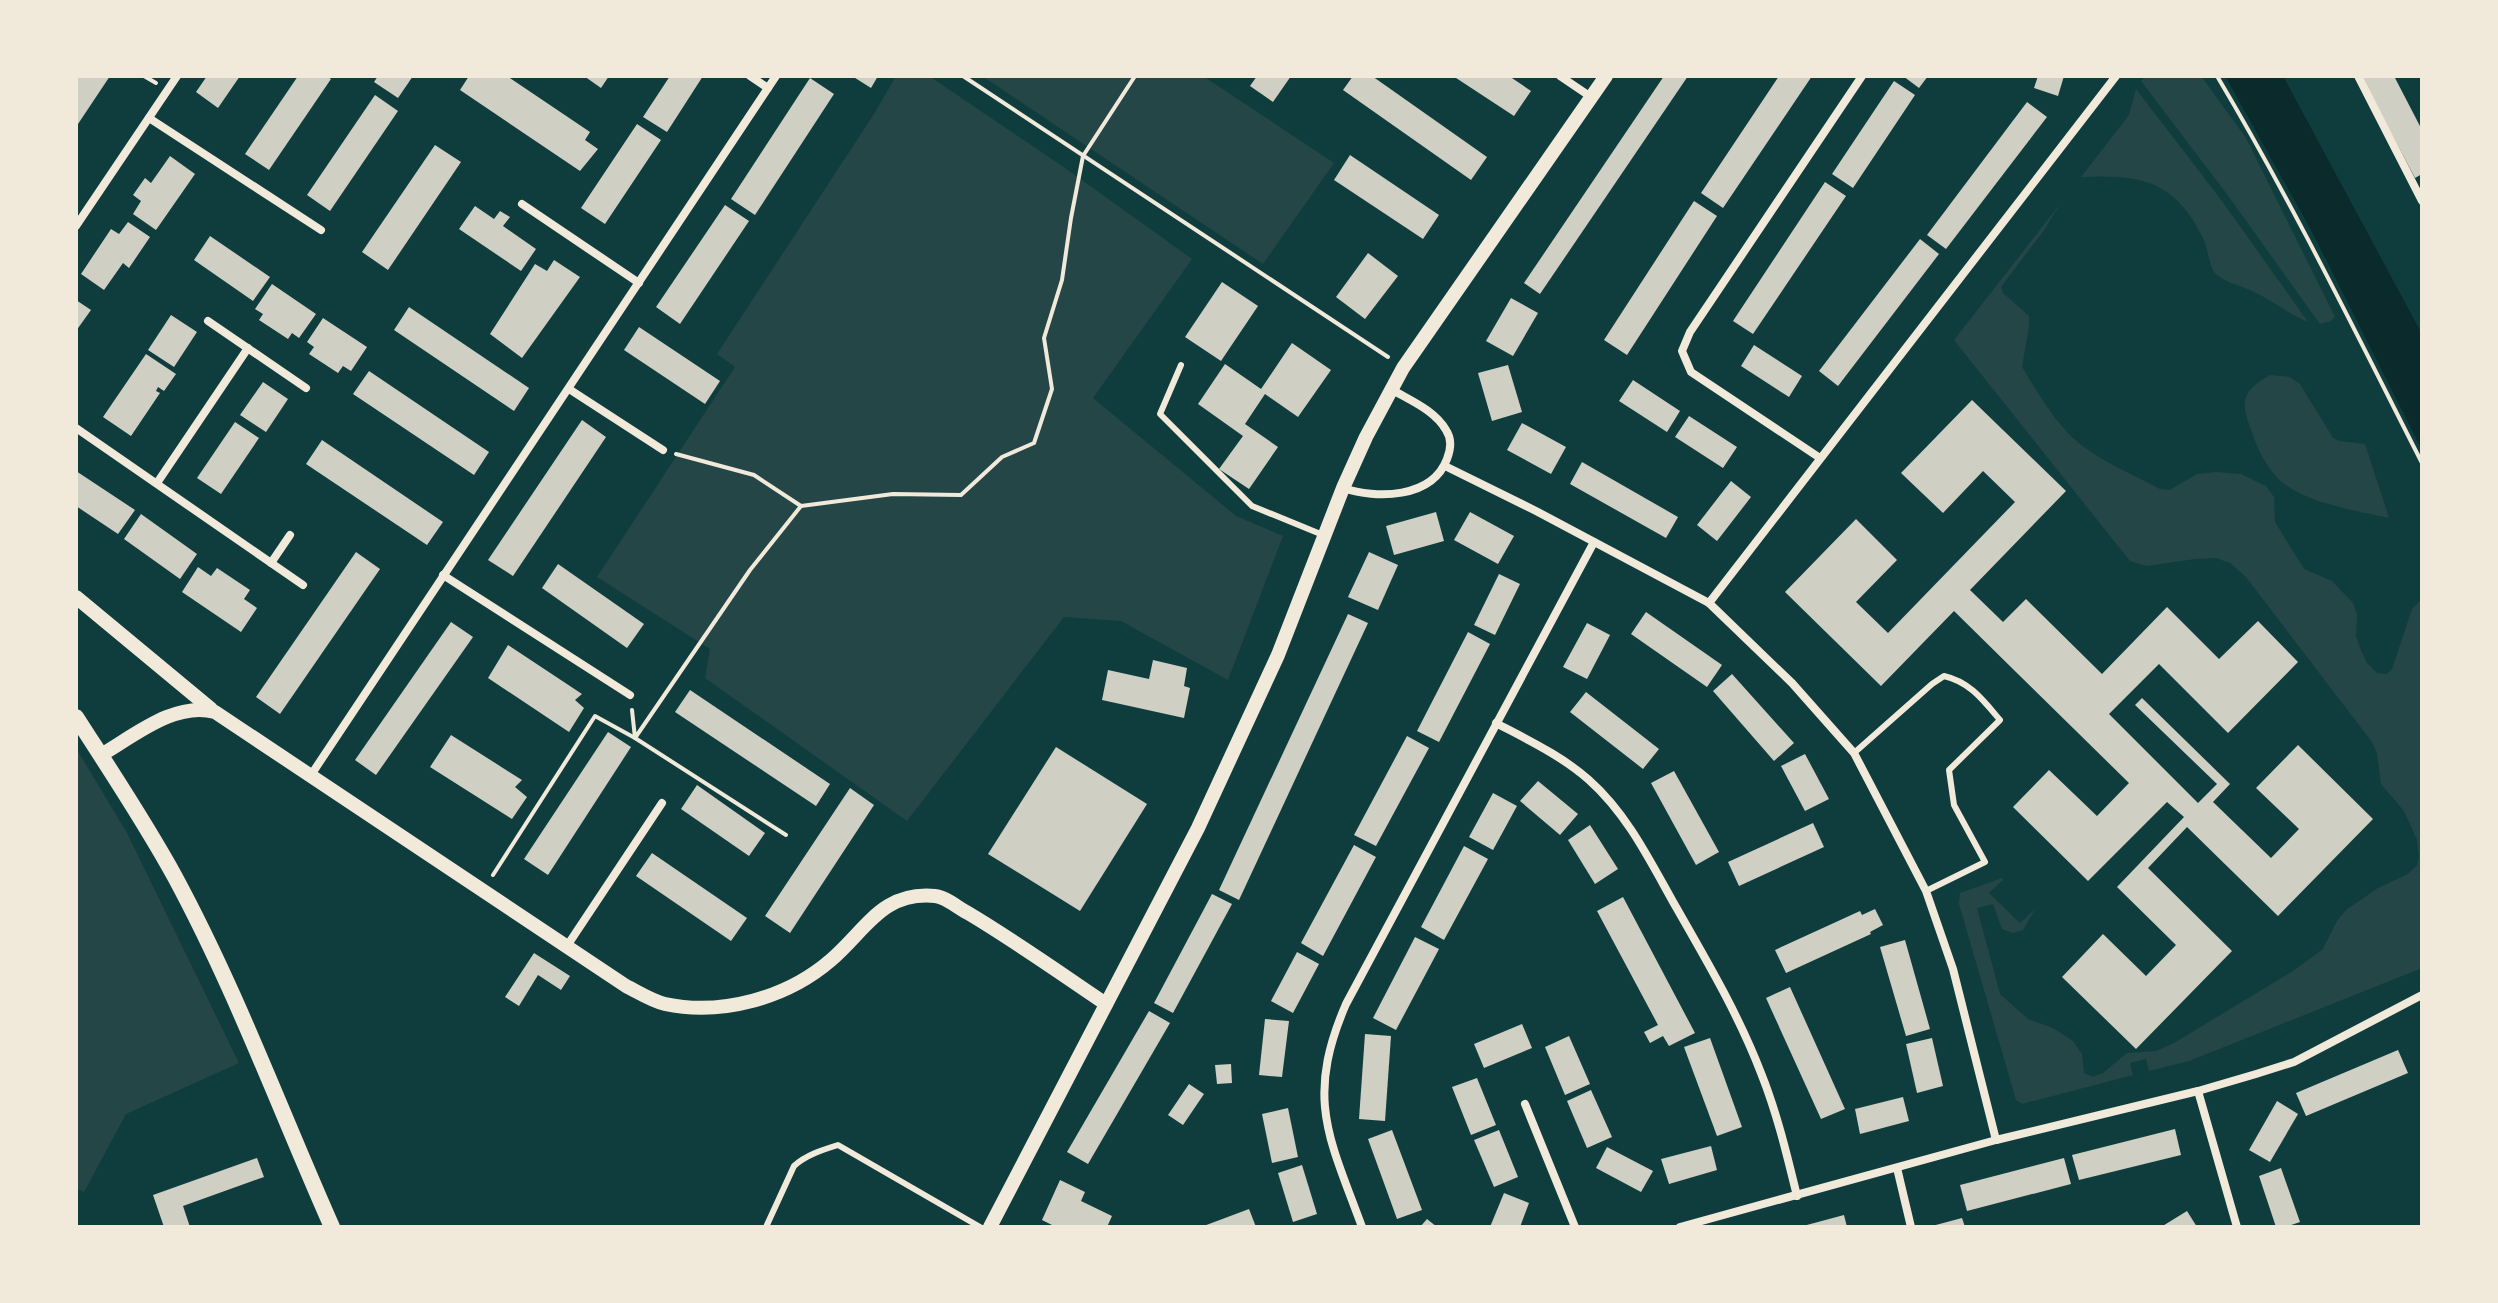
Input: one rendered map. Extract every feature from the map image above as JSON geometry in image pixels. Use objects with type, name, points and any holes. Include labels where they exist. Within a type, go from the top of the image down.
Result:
[{"type":"main road","points":[[76,717],[175,876],[261,1061],[332,1227]]},
{"type":"street","points":[[76,226],[177,76]]},
{"type":"street","points":[[750,76],[768,88]]},
{"type":"street","points":[[311,775],[776,76]]},
{"type":"street","points":[[1560,76],[1591,97]]},
{"type":"street","points":[[990,1227],[1198,828],[1278,655],[1343,488],[1391,389],[1606,76]]},
{"type":"street","points":[[1820,458],[1691,372],[1682,351],[1690,332],[1862,76]]},
{"type":"street","points":[[1709,603],[2116,76]]},
{"type":"street","points":[[2358,76],[2422,201]]},
{"type":"street","points":[[149,118],[321,230]]},
{"type":"street","points":[[522,204],[639,283]]},
{"type":"street","points":[[208,321],[306,388]]},
{"type":"street","points":[[157,483],[248,348]]},
{"type":"street","points":[[569,389],[663,450]]},
{"type":"street","points":[[1343,488],[1387,495],[1424,485],[1437,477],[1445,466],[1451,451],[1446,428],[1437,418],[1391,389]]},
{"type":"street","points":[[76,428],[303,585]]},
{"type":"street","points":[[1445,466],[1709,603],[1792,683],[1854,753],[1926,891],[1953,969],[1996,1140]]},
{"type":"street","points":[[271,563],[290,535]]},
{"type":"street","points":[[1362,1227],[1328,1136],[1323,1097],[1329,1049],[1346,1004],[1594,542]]},
{"type":"street","points":[[443,575],[630,695]]},
{"type":"street","points":[[76,597],[215,712],[626,986],[662,1003],[726,1007],[796,984],[831,960],[866,923],[896,899],[938,896],[1106,1004]]},
{"type":"street","points":[[101,755],[177,712],[196,709],[215,712]]},
{"type":"street","points":[[1496,723],[1555,755],[1589,780],[1627,823],[1644,849],[1749,1043],[1766,1088],[1797,1196]]},
{"type":"street","points":[[567,946],[662,803]]},
{"type":"street","points":[[1680,1227],[1996,1140],[2198,1091],[2294,1062],[2422,995]]},
{"type":"street","points":[[2198,1091],[2237,1227]]},
{"type":"street","points":[[1525,1104],[1575,1227]]},
{"type":"street","points":[[1897,1168],[1911,1227]]},
{"type":"lane","points":[[1181,365],[1160,414],[1252,506],[1323,535]]},
{"type":"lane","points":[[1854,753],[1944,676],[1959,680],[1977,693],[2000,720],[1949,770],[1954,805],[1985,862],[1926,891]]},
{"type":"lane","points":[[766,1227],[794,1166],[801,1159],[838,1145],[980,1227]]},
{"type":"path","points":[[963,76],[1403,368]]},
{"type":"path","points":[[663,450],[754,475],[801,506],[893,494],[961,495],[1002,457],[1034,443],[1052,389],[1044,338],[1062,280],[1083,156],[1135,76]]},
{"type":"path","points":[[2217,76],[2333,286],[2422,463]]},
{"type":"path","points":[[635,738],[750,570],[801,506]]},
{"type":"path","points":[[630,695],[635,738]]},
{"type":"path","points":[[483,891],[595,716],[635,738],[786,835]]},
{"type":"shaded area","points":[[896,76],[929,76],[1192,259],[1093,398],[1236,516],[1283,536],[1228,680],[1121,621],[1064,617],[907,821],[705,678],[710,649],[597,577],[735,367],[717,354]]},
{"type":"shaded area","points":[[982,76],[1203,76],[1334,163],[1263,264]]},
{"type":"shaded area","points":[[2145,76],[2201,76],[2246,138],[2335,317],[2331,321],[2320,324],[2141,81]]},
{"type":"shaded area","points":[[2225,76],[2283,76],[2422,334],[2422,450],[2311,230]]},
{"type":"shaded area","points":[[2136,89],[2222,201],[2308,322],[2215,273],[2203,238],[2192,219],[2168,193],[2139,180],[2081,177],[2129,115]]},
{"type":"shaded area","points":[[2060,204],[2001,287],[2003,293],[2029,316],[2022,367],[2065,430],[2093,453],[2160,489],[2170,490],[2197,474],[2216,472],[2241,474],[2266,486],[2274,497],[2275,522],[2304,569],[2332,581],[2353,603],[2360,648],[2367,663],[2377,673],[2387,674],[2392,669],[2412,609],[2422,599],[2422,968],[2189,1061],[2149,1071],[2146,1059],[2130,1063],[2133,1075],[2022,1104],[2016,1100],[1959,904],[1960,893],[2002,878],[1989,893],[2020,923],[2035,909],[2023,930],[2013,933],[2002,929],[1993,904],[1977,908],[2000,994],[2028,1019],[2053,1028],[2073,1041],[2082,1054],[2084,1073],[2093,1077],[2103,1073],[2127,1053],[2156,1051],[2174,1043],[2293,971],[2323,949],[2346,910],[2378,888],[2408,874],[2419,858],[2417,840],[2404,811],[2381,784],[2377,753],[2372,742],[2246,577],[2230,563],[2216,558],[2147,566],[2130,561],[1954,340]]},
{"type":"shaded area","points":[[2270,375],[2290,377],[2300,384],[2333,438],[2365,444],[2389,518],[2312,499],[2284,484],[2274,474],[2256,444],[2245,407],[2251,389]]},
{"type":"shaded area","points":[[76,748],[127,833],[239,1063],[126,1114],[84,1192],[76,1188]]},
{"type":"building","points":[[79,76],[110,76],[76,127],[76,80]]},
{"type":"building","points":[[207,76],[240,76],[218,108],[196,92]]},
{"type":"building","points":[[298,76],[326,76],[331,79],[269,170],[245,154]]},
{"type":"building","points":[[378,76],[413,76],[398,98],[374,82]]},
{"type":"building","points":[[469,76],[507,76],[590,132],[585,140],[598,149],[580,171],[460,90]]},
{"type":"building","points":[[584,76],[609,76],[601,88]]},
{"type":"building","points":[[670,76],[703,76],[667,132],[643,117]]},
{"type":"building","points":[[852,76],[878,76],[871,88]]},
{"type":"building","points":[[1257,76],[1291,76],[1273,102],[1250,86]]},
{"type":"building","points":[[1353,76],[1372,76],[1487,157],[1471,180],[1343,90]]},
{"type":"building","points":[[1453,76],[1509,76],[1531,91],[1514,116]]},
{"type":"building","points":[[1664,76],[1688,76],[1540,294],[1524,283]]},
{"type":"building","points":[[1779,76],[1812,76],[1723,208],[1701,193]]},
{"type":"building","points":[[1903,76],[1928,76],[1919,88]]},
{"type":"building","points":[[2038,76],[2064,76],[2058,96],[2034,88]]},
{"type":"building","points":[[2361,76],[2394,76],[2422,130],[2422,174],[2415,178]]},
{"type":"building","points":[[810,78],[834,94],[755,215],[731,199]]},
{"type":"building","points":[[1894,81],[1915,95],[1853,188],[1832,174]]},
{"type":"building","points":[[375,95],[398,111],[330,211],[307,195]]},
{"type":"building","points":[[2027,102],[2047,117],[1946,249],[1927,235]]},
{"type":"building","points":[[637,124],[661,140],[605,224],[581,208]]},
{"type":"building","points":[[435,145],[461,162],[388,270],[362,252]]},
{"type":"building","points":[[1350,155],[1439,215],[1423,239],[1334,180]]},
{"type":"building","points":[[170,156],[195,174],[156,230],[133,214],[141,201],[133,195],[145,178],[151,183]]},
{"type":"building","points":[[1825,182],[1846,196],[1753,334],[1733,321]]},
{"type":"building","points":[[1694,201],[1717,216],[1627,355],[1604,340]]},
{"type":"building","points":[[725,205],[749,221],[680,324],[656,307]]},
{"type":"building","points":[[475,206],[494,219],[500,211],[510,217],[503,226],[536,249],[521,271],[459,229]]},
{"type":"building","points":[[128,222],[150,237],[129,268],[123,263],[104,290],[81,274],[111,229],[119,234]]},
{"type":"building","points":[[210,236],[270,277],[253,301],[194,260]]},
{"type":"building","points":[[1920,239],[1939,254],[1838,386],[1819,371]]},
{"type":"building","points":[[1368,253],[1398,276],[1365,319],[1336,297]]},
{"type":"building","points":[[554,260],[580,277],[522,358],[490,334],[535,264],[547,271]]},
{"type":"building","points":[[1222,282],[1258,306],[1221,361],[1185,337]]},
{"type":"building","points":[[272,284],[316,314],[299,338],[292,333],[288,339],[259,320],[263,314],[255,309]]},
{"type":"building","points":[[1511,298],[1538,313],[1513,356],[1486,341]]},
{"type":"building","points":[[76,300],[91,310],[76,331]]},
{"type":"building","points":[[409,307],[529,388],[514,411],[394,330]]},
{"type":"building","points":[[171,315],[197,332],[174,367],[148,350]]},
{"type":"building","points":[[323,318],[367,347],[351,371],[343,366],[338,373],[309,354],[314,347],[307,342]]},
{"type":"building","points":[[639,327],[720,381],[705,404],[624,350]]},
{"type":"building","points":[[1292,343],[1331,370],[1298,417],[1265,394],[1245,424],[1278,447],[1249,489],[1219,469],[1243,436],[1198,404],[1225,364],[1261,389]]},
{"type":"building","points":[[1754,345],[1802,376],[1789,397],[1741,366]]},
{"type":"building","points":[[146,354],[176,374],[164,391],[158,387],[156,391],[160,393],[131,436],[103,417]]},
{"type":"building","points":[[1508,365],[1522,412],[1492,421],[1478,373]]},
{"type":"building","points":[[369,371],[489,452],[474,475],[353,394]]},
{"type":"building","points":[[1633,380],[1680,411],[1667,432],[1619,401]]},
{"type":"building","points":[[263,382],[288,399],[266,432],[240,415]]},
{"type":"building","points":[[1972,400],[2066,491],[1970,590],[2003,622],[2026,599],[2102,674],[2167,607],[2219,659],[2258,621],[2298,662],[2228,733],[2159,664],[2109,714],[2198,803],[2217,784],[2135,705],[2142,698],[2230,784],[2213,802],[2271,858],[2299,829],[2256,788],[2298,745],[2373,819],[2278,916],[2187,827],[2148,868],[2232,951],[2136,1049],[2062,977],[2103,934],[2146,976],[2176,945],[2117,887],[2184,817],[2167,802],[2088,881],[2013,807],[2049,770],[2097,816],[2129,783],[1954,611],[1881,686],[1785,592],[1856,519],[1897,560],[1856,602],[1888,633],[2015,502],[1983,471],[1943,513],[1901,473]]},
{"type":"building","points":[[1689,416],[1737,447],[1723,468],[1675,437]]},
{"type":"building","points":[[582,420],[606,437],[513,576],[488,560]]},
{"type":"building","points":[[235,422],[259,438],[221,494],[197,478]]},
{"type":"building","points":[[1522,423],[1566,447],[1551,474],[1507,450]]},
{"type":"building","points":[[322,440],[443,522],[427,545],[306,464]]},
{"type":"building","points":[[1582,462],[1678,517],[1666,538],[1570,484]]},
{"type":"building","points":[[76,471],[135,510],[118,534],[76,506]]},
{"type":"building","points":[[1731,481],[1751,497],[1717,541],[1697,525]]},
{"type":"building","points":[[1436,512],[1444,541],[1394,555],[1386,526]]},
{"type":"building","points":[[1470,512],[1514,536],[1498,564],[1454,540]]},
{"type":"building","points":[[141,514],[197,554],[180,579],[124,539]]},
{"type":"building","points":[[356,552],[380,569],[280,714],[256,697]]},
{"type":"building","points":[[1369,552],[1398,565],[1378,610],[1348,597]]},
{"type":"building","points":[[558,564],[644,624],[627,648],[542,588]]},
{"type":"building","points":[[198,567],[211,576],[217,568],[250,590],[244,599],[257,608],[241,632],[182,592]]},
{"type":"building","points":[[1499,574],[1520,584],[1495,635],[1474,625]]},
{"type":"building","points":[[1646,612],[1722,665],[1707,687],[1631,634]]},
{"type":"building","points":[[1348,614],[1368,623],[1239,900],[1219,890]]},
{"type":"building","points":[[451,622],[473,637],[376,775],[355,760]]},
{"type":"building","points":[[1587,623],[1610,635],[1587,679],[1563,667]]},
{"type":"building","points":[[1468,632],[1490,644],[1439,742],[1417,731]]},
{"type":"building","points":[[508,645],[582,694],[575,700],[584,708],[569,732],[488,678]]},
{"type":"building","points":[[1153,660],[1187,668],[1184,686],[1190,688],[1184,718],[1102,700],[1108,670],[1149,679]]},
{"type":"building","points":[[1732,674],[1794,743],[1774,761],[1713,691]]},
{"type":"building","points":[[690,690],[830,784],[816,806],[675,712]]},
{"type":"building","points":[[1586,692],[1659,749],[1643,769],[1570,712]]},
{"type":"building","points":[[608,732],[631,747],[548,875],[524,859]]},
{"type":"building","points":[[451,735],[522,780],[515,787],[527,797],[512,819],[430,767]]},
{"type":"building","points":[[1407,736],[1429,748],[1376,846],[1354,835]]},
{"type":"building","points":[[1056,747],[1147,804],[1080,911],[988,854]]},
{"type":"building","points":[[1805,754],[1829,799],[1805,811],[1781,766]]},
{"type":"building","points":[[1674,771],[1719,852],[1696,865],[1651,783]]},
{"type":"building","points":[[1538,781],[1578,814],[1560,835],[1520,801]]},
{"type":"building","points":[[697,785],[765,833],[749,856],[681,809]]},
{"type":"building","points":[[850,788],[874,805],[790,933],[765,916]]},
{"type":"building","points":[[1493,793],[1517,806],[1493,850],[1469,837]]},
{"type":"building","points":[[1813,823],[1824,847],[1739,886],[1728,862]]},
{"type":"building","points":[[1590,825],[1618,869],[1595,884],[1568,840]]},
{"type":"building","points":[[1354,845],[1376,857],[1323,956],[1301,943]]},
{"type":"building","points":[[1464,846],[1488,859],[1444,940],[1421,927]]},
{"type":"building","points":[[652,853],[747,918],[731,941],[636,876]]},
{"type":"building","points":[[1212,894],[1232,904],[1173,1013],[1154,1003]]},
{"type":"building","points":[[1623,897],[1695,1033],[1669,1046],[1663,1036],[1650,1043],[1644,1032],[1658,1025],[1597,911]]},
{"type":"building","points":[[1875,909],[1883,925],[1871,934],[1786,973],[1775,950],[1860,911],[1862,915]]},
{"type":"building","points":[[1415,937],[1439,949],[1396,1030],[1373,1018]]},
{"type":"building","points":[[1905,940],[1930,1029],[1906,1036],[1880,947]]},
{"type":"building","points":[[1297,952],[1319,964],[1293,1013],[1271,1001]]},
{"type":"building","points":[[534,953],[570,976],[561,990],[538,975],[519,1006],[505,997]]},
{"type":"building","points":[[1790,987],[1845,1109],[1821,1119],[1766,998]]},
{"type":"building","points":[[1149,1011],[1170,1023],[1088,1164],[1067,1152]]},
{"type":"building","points":[[1265,1019],[1289,1021],[1282,1077],[1259,1075]]},
{"type":"building","points":[[1522,1024],[1532,1048],[1484,1068],[1474,1044]]},
{"type":"building","points":[[1365,1034],[1391,1036],[1385,1121],[1359,1119]]},
{"type":"building","points":[[1569,1036],[1590,1084],[1565,1095],[1545,1047]]},
{"type":"building","points":[[1710,1038],[1742,1127],[1717,1136],[1684,1047]]},
{"type":"building","points":[[1932,1038],[1943,1086],[1917,1093],[1906,1044]]},
{"type":"building","points":[[2398,1050],[2408,1073],[2306,1116],[2296,1093]]},
{"type":"building","points":[[1231,1064],[1232,1083],[1217,1084],[1215,1065]]},
{"type":"building","points":[[1477,1078],[1496,1125],[1471,1135],[1452,1087]]},
{"type":"building","points":[[1189,1084],[1204,1094],[1183,1125],[1168,1115]]},
{"type":"building","points":[[1591,1090],[1612,1137],[1587,1148],[1567,1101]]},
{"type":"building","points":[[1903,1097],[1909,1121],[1860,1134],[1855,1109]]},
{"type":"building","points":[[2277,1101],[2298,1114],[2270,1162],[2249,1150]]},
{"type":"building","points":[[1288,1108],[1298,1157],[1272,1163],[1262,1114]]},
{"type":"building","points":[[2175,1129],[2181,1155],[2079,1180],[2072,1155]]},
{"type":"building","points":[[1392,1130],[1422,1210],[1397,1219],[1368,1139]]},
{"type":"building","points":[[1499,1130],[1518,1177],[1494,1187],[1474,1140]]},
{"type":"building","points":[[1711,1146],[1717,1170],[1669,1184],[1661,1159]]},
{"type":"building","points":[[1607,1147],[1653,1171],[1641,1192],[1596,1168]]},
{"type":"building","points":[[257,1158],[264,1177],[183,1206],[190,1227],[164,1227],[153,1195]]},
{"type":"building","points":[[2064,1158],[2071,1184],[1967,1211],[1960,1185]]},
{"type":"building","points":[[1302,1165],[1317,1214],[1293,1222],[1278,1173]]},
{"type":"building","points":[[2281,1168],[2300,1222],[2276,1227],[2259,1176]]},
{"type":"building","points":[[1060,1180],[1085,1192],[1081,1201],[1112,1216],[1107,1227],[1056,1227],[1042,1220]]},
{"type":"building","points":[[1504,1193],[1529,1203],[1520,1227],[1490,1227]]},
{"type":"building","points":[[1249,1209],[1256,1227],[1201,1227]]},
{"type":"building","points":[[2187,1211],[2197,1227],[2161,1227]]},
{"type":"building","points":[[1844,1215],[1847,1227],[1803,1227],[1803,1226]]},
{"type":"building","points":[[1962,1218],[1965,1227],[1932,1227],[1932,1226]]},
{"type":"building","points":[[1427,1219],[1437,1227],[1420,1227]]}]
